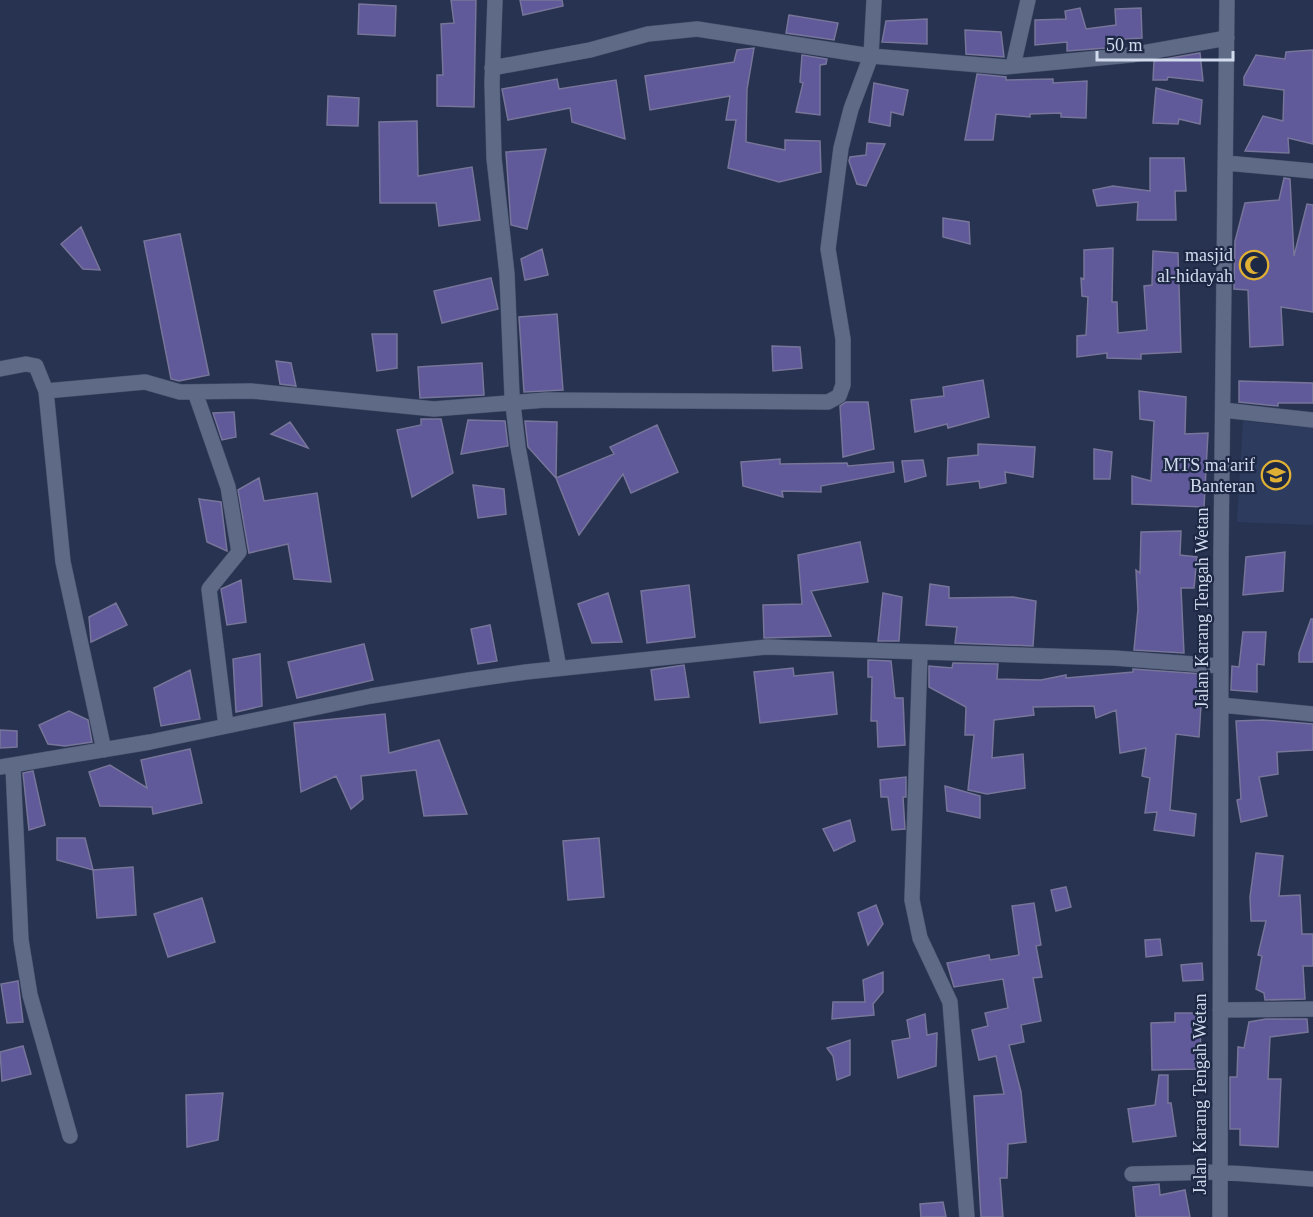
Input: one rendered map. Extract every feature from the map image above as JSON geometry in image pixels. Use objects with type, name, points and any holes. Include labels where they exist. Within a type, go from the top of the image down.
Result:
[{"type":"street","points":[[495,0],[492,68],[494,158],[507,274],[513,403],[518,447],[559,668]]},
{"type":"street","points":[[46,391],[145,382],[180,392],[251,391],[434,409],[546,400],[828,402],[839,396],[843,385],[843,339],[828,249],[841,148],[851,109],[871,56],[874,0]]},
{"type":"street","points":[[1013,66],[1028,0]]},
{"type":"street","name":"Jalan Karang Tengah Wetan","points":[[1220,1217],[1220,666],[1227,0]]},
{"type":"street","points":[[492,68],[590,50],[648,34],[697,29],[871,56],[1013,66],[1131,55],[1227,38]]},
{"type":"street","points":[[1226,163],[1313,171]]},
{"type":"street","points":[[0,369],[26,364],[36,366],[46,391],[63,562],[104,750]]},
{"type":"street","points":[[195,392],[228,487],[239,552],[209,590],[226,726]]},
{"type":"street","points":[[1223,410],[1313,420]]},
{"type":"street","points":[[70,1136],[30,995],[21,940],[6,767],[104,750],[371,696],[559,668],[767,647],[920,654],[1114,658],[1220,666]]},
{"type":"street","points":[[920,654],[915,737],[912,900],[920,938],[950,1002],[967,1217]]},
{"type":"street","points":[[1221,705],[1313,714]]},
{"type":"street","points":[[1220,1010],[1313,1009]]},
{"type":"street","points":[[1131,1174],[1219,1172],[1313,1179]]},
{"type":"shaded area","name":"MTS ma'arif Banteran","points":[[1243,421],[1313,428],[1313,525],[1237,522]]},
{"type":"building","points":[[451,0],[476,0],[474,107],[437,106],[437,75],[443,75],[441,24],[454,23]]},
{"type":"building","points":[[520,0],[562,0],[563,6],[523,15]]},
{"type":"building","points":[[359,4],[396,6],[395,36],[358,34]]},
{"type":"building","points":[[1080,8],[1086,29],[1116,25],[1115,9],[1141,8],[1142,38],[1106,40],[1106,48],[1067,51],[1067,42],[1035,45],[1035,20],[1066,19],[1065,11]]},
{"type":"building","points":[[789,15],[838,23],[834,40],[786,33]]},
{"type":"building","points":[[927,19],[927,44],[882,42],[886,21]]},
{"type":"building","points":[[965,30],[1001,32],[1004,57],[966,54]]},
{"type":"building","points":[[754,48],[747,89],[746,142],[785,150],[785,140],[820,141],[821,172],[779,182],[728,168],[736,120],[726,120],[730,96],[650,110],[645,76],[734,62],[737,50]]},
{"type":"building","points":[[1313,50],[1313,144],[1288,138],[1289,153],[1245,151],[1263,116],[1283,121],[1284,90],[1244,85],[1244,77],[1256,55],[1285,59],[1286,52]]},
{"type":"building","points":[[1200,53],[1203,81],[1168,77],[1167,80],[1153,80],[1154,61]]},
{"type":"building","points":[[802,55],[827,59],[826,64],[820,65],[820,115],[796,112],[803,83],[800,82]]},
{"type":"building","points":[[977,74],[1006,77],[1006,80],[1053,79],[1053,83],[1087,81],[1086,118],[1061,117],[1061,113],[1030,114],[1030,117],[996,114],[993,140],[965,140]]},
{"type":"building","points":[[557,79],[559,89],[616,80],[625,139],[572,122],[570,108],[508,120],[502,89]]},
{"type":"building","points":[[874,83],[908,90],[903,115],[891,112],[890,126],[869,122]]},
{"type":"building","points":[[1156,88],[1202,100],[1200,124],[1179,119],[1178,124],[1153,123]]},
{"type":"building","points":[[328,96],[359,98],[358,126],[327,125]]},
{"type":"building","points":[[417,121],[418,176],[472,167],[480,220],[439,226],[436,203],[380,203],[379,122]]},
{"type":"building","points":[[867,143],[885,144],[866,186],[857,184],[849,161],[850,157],[866,155]]},
{"type":"building","points":[[546,149],[527,229],[511,225],[506,152]]},
{"type":"building","points":[[1150,158],[1184,158],[1186,191],[1175,191],[1176,220],[1137,220],[1138,202],[1097,206],[1093,190],[1113,186],[1150,191]]},
{"type":"building","points":[[1284,178],[1290,179],[1294,256],[1307,204],[1313,205],[1313,312],[1281,307],[1283,345],[1250,347],[1248,290],[1234,289],[1235,241],[1245,203],[1279,200]]},
{"type":"building","points":[[943,218],[969,222],[970,244],[943,237]]},
{"type":"building","points":[[81,227],[100,270],[83,269],[61,244]]},
{"type":"building","points":[[180,234],[209,375],[179,381],[171,379],[144,241]]},
{"type":"building","points":[[1113,248],[1112,302],[1117,302],[1118,333],[1147,330],[1144,286],[1152,285],[1153,251],[1178,253],[1181,352],[1141,354],[1141,359],[1107,358],[1107,353],[1077,357],[1077,336],[1086,335],[1088,297],[1082,296],[1081,278],[1084,279],[1084,250]]},
{"type":"building","points":[[542,249],[548,275],[525,280],[521,259]]},
{"type":"building","points":[[491,278],[498,309],[442,323],[434,291]]},
{"type":"building","points":[[557,314],[563,390],[524,392],[519,317]]},
{"type":"building","points":[[372,334],[397,334],[397,368],[377,371]]},
{"type":"building","points":[[772,346],[800,347],[802,368],[773,371]]},
{"type":"building","points":[[276,361],[291,363],[296,386],[280,384]]},
{"type":"building","points":[[482,363],[484,395],[420,398],[418,367]]},
{"type":"building","points":[[983,380],[989,417],[948,428],[947,424],[915,432],[911,400],[944,396],[943,387]]},
{"type":"building","points":[[1239,381],[1313,383],[1313,403],[1278,403],[1278,406],[1239,402]]},
{"type":"building","points":[[1139,391],[1186,397],[1185,434],[1208,433],[1204,507],[1132,504],[1132,476],[1151,481],[1154,421],[1140,419]]},
{"type":"building","points":[[846,402],[868,402],[874,449],[843,457],[840,406]]},
{"type":"building","points":[[234,412],[236,437],[222,440],[213,413]]},
{"type":"building","points":[[421,419],[441,419],[453,473],[412,497],[397,430],[421,425]]},
{"type":"building","points":[[468,420],[505,421],[508,446],[461,454]]},
{"type":"building","points":[[525,421],[557,422],[556,478],[528,447]]},
{"type":"building","points":[[290,422],[308,448],[271,434]]},
{"type":"building","points":[[657,425],[678,472],[631,493],[623,474],[579,535],[556,478],[614,454],[610,447]]},
{"type":"building","points":[[978,444],[1035,447],[1033,477],[1005,472],[1006,483],[980,488],[979,481],[947,485],[948,458],[978,455]]},
{"type":"building","points":[[1094,449],[1112,452],[1110,479],[1094,479]]},
{"type":"building","points":[[780,459],[780,464],[847,463],[848,466],[893,462],[894,472],[821,486],[821,492],[782,491],[783,497],[743,486],[741,462]]},
{"type":"building","points":[[923,460],[926,476],[905,482],[902,461]]},
{"type":"building","points":[[259,478],[264,501],[317,493],[331,582],[294,579],[288,544],[249,553],[238,490]]},
{"type":"building","points":[[473,485],[504,489],[506,514],[478,518]]},
{"type":"building","points":[[199,499],[221,502],[227,551],[207,542]]},
{"type":"building","points":[[1181,531],[1180,555],[1197,557],[1194,588],[1181,588],[1184,653],[1134,650],[1138,609],[1136,570],[1140,573],[1141,532]]},
{"type":"building","points":[[860,542],[868,582],[811,591],[831,636],[764,638],[763,605],[802,604],[798,555]]},
{"type":"building","points":[[1285,552],[1283,591],[1243,595],[1246,557]]},
{"type":"building","points":[[241,580],[246,622],[227,625],[221,589]]},
{"type":"building","points":[[930,584],[949,587],[949,598],[1013,597],[1036,601],[1033,646],[955,643],[957,627],[926,625]]},
{"type":"building","points":[[689,585],[695,637],[647,643],[641,591]]},
{"type":"building","points":[[608,593],[622,642],[592,643],[578,604]]},
{"type":"building","points":[[883,593],[902,597],[899,641],[878,641]]},
{"type":"building","points":[[116,603],[127,625],[91,642],[89,617]]},
{"type":"building","points":[[1311,619],[1313,619],[1313,662],[1299,662],[1299,653]]},
{"type":"building","points":[[490,625],[497,661],[478,664],[471,629]]},
{"type":"building","points":[[1243,632],[1266,632],[1264,665],[1257,664],[1257,692],[1231,690],[1232,666],[1239,667]]},
{"type":"building","points":[[364,644],[373,680],[297,698],[288,662]]},
{"type":"building","points":[[260,654],[262,706],[236,712],[233,659]]},
{"type":"building","points":[[868,660],[891,661],[895,698],[903,698],[905,745],[878,747],[877,721],[871,721],[872,677],[868,677]]},
{"type":"building","points":[[953,663],[998,664],[997,679],[1041,680],[1066,675],[1066,678],[1133,672],[1133,669],[1203,674],[1199,737],[1176,734],[1170,810],[1196,814],[1194,836],[1154,830],[1157,812],[1145,813],[1150,778],[1142,776],[1146,748],[1120,753],[1116,710],[1096,718],[1094,706],[1033,707],[1034,715],[994,720],[992,758],[1023,754],[1025,788],[987,794],[968,790],[974,735],[965,735],[966,707],[929,687],[929,666],[952,668]]},
{"type":"building","points":[[684,665],[689,697],[655,700],[651,670]]},
{"type":"building","points":[[793,668],[794,676],[833,672],[837,714],[760,723],[754,672]]},
{"type":"building","points":[[190,670],[200,719],[161,726],[154,688]]},
{"type":"building","points":[[69,711],[88,720],[92,742],[65,746],[48,744],[39,725]]},
{"type":"building","points":[[385,714],[389,753],[439,740],[467,814],[424,816],[416,770],[361,776],[363,799],[351,809],[336,776],[301,792],[294,723]]},
{"type":"building","points":[[1263,720],[1313,724],[1313,750],[1277,752],[1278,774],[1259,777],[1267,816],[1241,822],[1237,800],[1241,799],[1236,721]]},
{"type":"building","points":[[0,730],[17,731],[17,747],[0,748]]},
{"type":"building","points":[[190,749],[202,803],[153,814],[152,807],[100,806],[89,772],[110,765],[147,788],[141,760]]},
{"type":"building","points":[[33,771],[45,825],[29,830],[23,773]]},
{"type":"building","points":[[906,777],[906,797],[903,797],[905,829],[892,830],[888,797],[881,797],[880,780]]},
{"type":"building","points":[[945,786],[980,796],[980,818],[947,811]]},
{"type":"building","points":[[850,820],[855,841],[834,851],[823,829]]},
{"type":"building","points":[[57,838],[85,838],[93,870],[57,860]]},
{"type":"building","points":[[599,838],[604,897],[568,900],[563,841]]},
{"type":"building","points":[[1256,853],[1283,856],[1279,896],[1300,895],[1302,934],[1313,934],[1313,966],[1303,966],[1305,999],[1265,1000],[1264,993],[1256,989],[1262,956],[1258,955],[1266,921],[1251,921],[1250,897]]},
{"type":"building","points":[[133,867],[136,915],[97,918],[93,870]]},
{"type":"building","points":[[1066,887],[1071,907],[1056,911],[1051,890]]},
{"type":"building","points":[[202,898],[215,942],[168,957],[154,914]]},
{"type":"building","points":[[1034,903],[1041,945],[1036,946],[1042,977],[1033,978],[1041,1021],[1021,1025],[1024,1042],[1009,1045],[1021,1092],[1026,1142],[1008,1144],[1007,1178],[1000,1178],[1003,1217],[981,1217],[974,1096],[1004,1094],[996,1056],[979,1060],[972,1030],[988,1026],[985,1013],[1008,1008],[1003,979],[954,987],[947,963],[989,955],[990,960],[1019,955],[1012,906]]},
{"type":"building","points":[[876,905],[883,924],[868,945],[858,913]]},
{"type":"building","points":[[1160,939],[1162,955],[1146,957],[1145,940]]},
{"type":"building","points":[[1202,963],[1203,980],[1183,981],[1181,965]]},
{"type":"building","points":[[883,972],[883,992],[873,1004],[874,1015],[832,1019],[833,1002],[865,1002],[863,980]]},
{"type":"building","points":[[18,981],[23,1022],[7,1023],[1,984]]},
{"type":"building","points":[[1175,1013],[1200,1013],[1201,1069],[1152,1070],[1151,1023],[1175,1022]]},
{"type":"building","points":[[925,1014],[927,1035],[937,1033],[936,1066],[898,1078],[892,1041],[910,1038],[907,1020]]},
{"type":"building","points":[[1266,1019],[1307,1019],[1308,1032],[1270,1037],[1268,1079],[1281,1079],[1278,1147],[1240,1145],[1240,1129],[1230,1129],[1230,1077],[1237,1077],[1238,1047],[1244,1048],[1249,1022]]},
{"type":"building","points":[[850,1040],[850,1075],[837,1080],[833,1056],[827,1048]]},
{"type":"building","points":[[23,1046],[31,1074],[2,1081],[0,1052]]},
{"type":"building","points":[[1159,1075],[1168,1075],[1168,1103],[1171,1103],[1176,1136],[1133,1142],[1128,1109],[1155,1105]]},
{"type":"building","points":[[223,1093],[218,1140],[187,1147],[186,1095]]},
{"type":"building","points":[[1159,1184],[1160,1195],[1185,1190],[1190,1217],[1136,1217],[1133,1187]]},
{"type":"building","points":[[943,1202],[946,1217],[921,1217],[920,1204]]},
{"type":"place","name":"masjid al-hidayah","points":[[1254,265]]},
{"type":"place","name":"MTS ma'arif Banteran","points":[[1276,475]]}]
